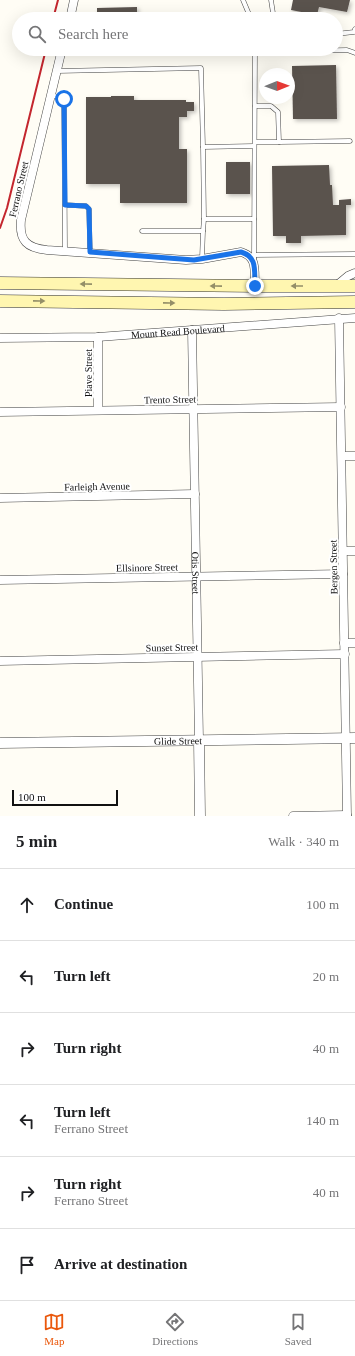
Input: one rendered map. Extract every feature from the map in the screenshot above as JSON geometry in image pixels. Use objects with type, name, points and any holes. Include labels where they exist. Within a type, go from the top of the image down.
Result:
[{"type":"main road","points":[[0,283],[355,286]]},
{"type":"main road","points":[[255,286],[261,291],[286,303]]},
{"type":"main road","points":[[224,304],[239,299],[255,286]]},
{"type":"main road","points":[[0,301],[224,304],[355,302]]},
{"type":"street","points":[[71,12],[74,0]]},
{"type":"street","name":"Ferrano Street","points":[[60,56],[26,193],[20,231],[23,240],[30,246],[38,249],[186,260],[202,259],[241,252],[247,253],[252,258],[254,264]]},
{"type":"street","points":[[254,264],[255,286]]},
{"type":"street","points":[[336,286],[348,276],[355,273]]},
{"type":"street","name":"Bergen Street","points":[[339,318],[344,643],[350,738],[347,816]]},
{"type":"street","name":"Mount Read Boulevard","points":[[0,338],[98,337],[355,318]]},
{"type":"street","name":"Otis Street","points":[[192,330],[200,816]]},
{"type":"street","name":"Piave Street","points":[[98,337],[98,410]]},
{"type":"street","name":"Trento Street","points":[[0,412],[341,407]]},
{"type":"street","points":[[342,456],[355,456]]},
{"type":"street","name":"Farleigh Avenue","points":[[0,498],[195,494]]},
{"type":"street","points":[[343,551],[355,551]]},
{"type":"street","name":"Ellsinore Street","points":[[0,580],[343,574]]},
{"type":"street","points":[[344,643],[355,643]]},
{"type":"street","name":"Sunset Street","points":[[0,661],[345,654]]},
{"type":"street","name":"Glide Street","points":[[0,744],[350,738]]},
{"type":"street","points":[[293,816],[347,816]]},
{"type":"lane","points":[[243,0],[248,12]]},
{"type":"lane","points":[[271,0],[273,12]]},
{"type":"lane","points":[[343,33],[354,32],[355,29]]},
{"type":"lane","points":[[343,50],[348,50],[355,53]]},
{"type":"lane","points":[[254,264],[255,56]]},
{"type":"lane","points":[[57,71],[201,68],[204,219],[202,259]]},
{"type":"lane","points":[[51,95],[64,99],[65,251]]},
{"type":"lane","points":[[255,106],[271,106],[278,112],[279,142]]},
{"type":"lane","points":[[203,147],[279,142],[350,141]]},
{"type":"lane","points":[[65,205],[86,206],[89,209],[90,252]]},
{"type":"lane","points":[[204,219],[254,219]]},
{"type":"lane","points":[[142,230],[203,231]]},
{"type":"lane","points":[[254,255],[355,254]]},
{"type":"building","points":[[293,0],[350,0],[347,12],[319,7],[318,12],[301,12],[291,10]]},
{"type":"building","points":[[137,7],[137,12],[97,12],[97,8]]},
{"type":"building","points":[[336,65],[337,119],[293,119],[293,104],[295,104],[295,68],[292,68],[292,66]]},
{"type":"building","points":[[134,96],[134,100],[186,100],[186,102],[194,102],[194,111],[187,111],[187,117],[179,117],[179,149],[187,149],[187,203],[120,203],[120,184],[86,184],[86,97]]},
{"type":"building","points":[[226,162],[250,162],[250,194],[226,194]]},
{"type":"building","points":[[329,165],[333,205],[339,205],[339,200],[351,199],[351,205],[346,205],[346,235],[301,236],[301,243],[286,243],[286,236],[273,236],[272,166]]},
{"type":"railway","points":[[55,12],[58,0]]},
{"type":"railway","points":[[0,228],[7,208],[44,56]]},
{"type":"route","points":[[64,99],[65,205],[86,206],[89,209],[90,252],[186,260],[202,259],[236,252],[247,253],[252,258],[254,264],[255,286]]}]
